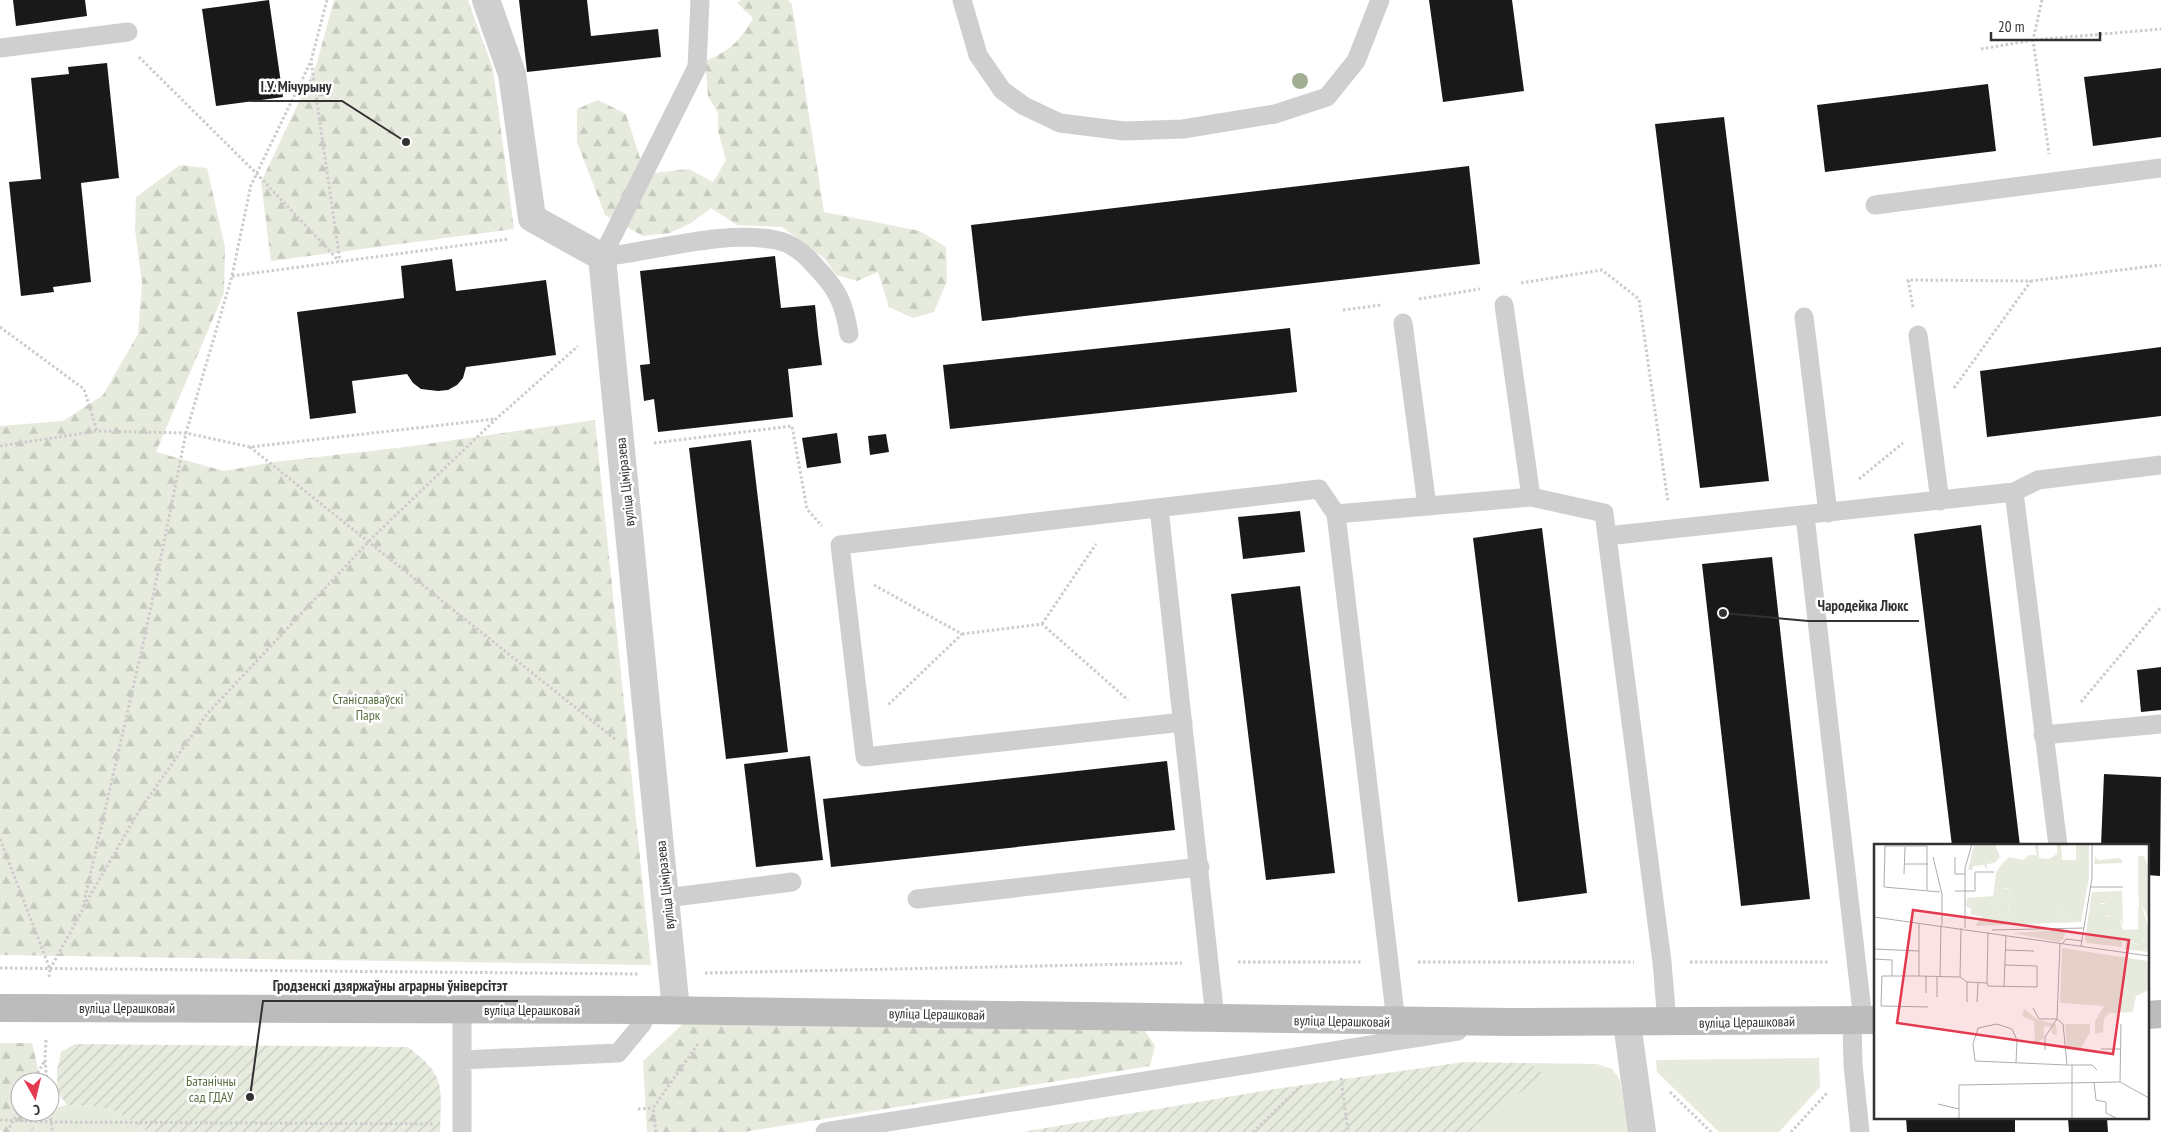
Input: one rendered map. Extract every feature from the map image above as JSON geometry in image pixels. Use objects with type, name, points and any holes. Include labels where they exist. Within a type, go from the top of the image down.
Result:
[{"type":"street","points":[[486,0],[512,74],[532,218],[602,257]]},
{"type":"street","name":"вуліца Ціміразева","points":[[602,257],[676,1010]]},
{"type":"street","name":"вуліца Церашковай","points":[[0,1008],[462,1011],[676,1010],[1396,1022],[1627,1023],[1863,1020]]},
{"type":"street","points":[[2148,1015],[2161,1014]]},
{"type":"street","points":[[1627,1023],[1642,1132]]},
{"type":"lane","points":[[602,257],[697,67],[700,0]]},
{"type":"lane","points":[[962,0],[978,55],[1002,90],[1024,106],[1060,123],[1124,131],[1183,129],[1275,114],[1327,97],[1356,61],[1380,0]]},
{"type":"lane","points":[[0,48],[122,33]]},
{"type":"lane","points":[[1875,205],[2161,168]]},
{"type":"lane","points":[[602,257],[697,242],[745,238],[778,240],[803,253],[827,278],[844,306],[849,334]]},
{"type":"lane","points":[[1504,306],[1531,496]]},
{"type":"lane","points":[[1804,317],[1828,513]]},
{"type":"lane","points":[[1403,323],[1427,506]]},
{"type":"lane","points":[[1918,335],[1940,501]]},
{"type":"lane","points":[[1607,536],[2014,492],[2038,480],[2161,465]]},
{"type":"lane","points":[[1183,722],[865,757],[840,545],[1319,489],[1336,514],[1396,1022]]},
{"type":"lane","points":[[2014,492],[2049,734],[2058,844]]},
{"type":"lane","points":[[1336,514],[1531,496],[1604,513],[1662,962],[1667,1022]]},
{"type":"lane","points":[[1159,508],[1200,867],[1215,1018]]},
{"type":"lane","points":[[1805,516],[1863,1020],[1853,1065],[1860,1132]]},
{"type":"lane","points":[[2049,734],[2161,724]]},
{"type":"lane","points":[[917,899],[1200,867]]},
{"type":"lane","points":[[666,898],[792,882]]},
{"type":"lane","points":[[462,1060],[618,1053],[642,1024],[648,1010]]},
{"type":"lane","points":[[462,1011],[462,1128]]},
{"type":"lane","points":[[825,1132],[1511,1022]]},
{"type":"path","points":[[82,911],[146,631],[186,433],[232,276],[251,185],[311,60],[327,0]]},
{"type":"path","points":[[2042,0],[2033,40],[2053,182]]},
{"type":"path","points":[[1981,49],[2033,40],[2161,29]]},
{"type":"path","points":[[122,33],[340,262]]},
{"type":"path","points":[[311,60],[340,262]]},
{"type":"path","points":[[232,276],[515,238]]},
{"type":"path","points":[[1918,335],[1908,280],[2032,281],[2161,264]]},
{"type":"path","points":[[1516,284],[1602,270],[1639,299],[1672,530]]},
{"type":"path","points":[[1410,300],[1487,288]]},
{"type":"path","points":[[1343,310],[1391,303]]},
{"type":"path","points":[[0,327],[84,388],[97,431]]},
{"type":"path","points":[[50,969],[138,811],[207,714],[368,542],[496,419],[583,342]]},
{"type":"path","points":[[0,446],[97,431],[186,433],[250,447],[496,419]]},
{"type":"path","points":[[650,444],[792,426],[807,508],[840,545]]},
{"type":"path","points":[[250,447],[620,743]]},
{"type":"path","points":[[1042,624],[1117,513]]},
{"type":"path","points":[[843,568],[962,634],[1042,624],[1156,725]]},
{"type":"path","points":[[2049,734],[2161,608]]},
{"type":"path","points":[[862,730],[962,634]]},
{"type":"path","points":[[0,839],[50,969]]},
{"type":"path","points":[[0,968],[673,974],[1210,962],[1856,962]]},
{"type":"path","points":[[656,1132],[654,1108],[703,1038]]},
{"type":"path","points":[[38,1072],[45,1059],[46,1072]]},
{"type":"path","points":[[1791,1132],[1853,1065]]},
{"type":"path","points":[[1340,1070],[1348,1132]]},
{"type":"path","points":[[1253,1132],[1308,1080]]},
{"type":"path","points":[[1664,1086],[1711,1132]]},
{"type":"path","points":[[638,1109],[654,1108]]},
{"type":"path","points":[[52,1132],[52,1122],[462,1128]]},
{"type":"green space","points":[[334,0],[468,0],[493,69],[514,229],[271,261],[261,182],[316,66]]},
{"type":"green space","points":[[741,0],[788,0],[792,5],[824,212],[920,231],[946,247],[947,281],[934,312],[913,318],[889,307],[878,272],[857,281],[836,275],[824,258],[782,227],[737,225],[711,208],[691,223],[670,233],[643,236],[605,215],[577,142],[577,109],[598,100],[626,114],[645,174],[689,169],[713,182],[726,160],[718,131],[718,113],[708,96],[705,61],[734,44],[744,33],[753,18],[737,3]]},
{"type":"green space","name":"Станіславаўскі Парк","points":[[180,165],[207,168],[225,247],[224,293],[156,452],[224,471],[274,462],[405,447],[595,420],[651,965],[0,955],[0,426],[63,421],[103,395],[138,334],[142,283],[135,229],[136,197]]},
{"type":"green space","points":[[684,1023],[1144,1029],[1155,1046],[1150,1066],[744,1132],[647,1132],[643,1061]]},
{"type":"green space","points":[[0,1043],[32,1043],[39,1072],[10,1072],[10,1122],[38,1122],[31,1132],[4,1132],[0,1130]]},
{"type":"green space","name":"Батанічны сад ГДАУ","points":[[75,1044],[408,1047],[430,1066],[436,1075],[441,1093],[440,1132],[149,1132],[115,1111],[95,1106],[67,1105],[60,1095],[60,1072],[57,1072],[61,1052]]},
{"type":"green space","points":[[1819,1058],[1820,1087],[1779,1132],[1719,1132],[1657,1072],[1656,1060]]},
{"type":"green space","points":[[1464,1062],[1530,1063],[1544,1075],[1474,1126],[1473,1132],[1022,1132],[1269,1090]]},
{"type":"green space","points":[[1530,1063],[1597,1064],[1612,1069],[1620,1080],[1629,1132],[1473,1132],[1474,1126],[1543,1075]]},
{"type":"green space","points":[[67,1105],[95,1106],[115,1111],[149,1132],[31,1132],[38,1122],[60,1122],[60,1107]]},
{"type":"building","points":[[13,0],[85,0],[87,16],[16,26]]},
{"type":"building","points":[[269,0],[283,97],[216,106],[202,9]]},
{"type":"building","points":[[519,0],[587,0],[591,36],[658,29],[661,57],[527,72]]},
{"type":"building","points":[[1429,0],[1512,0],[1524,91],[1443,102]]},
{"type":"building","points":[[107,63],[119,178],[81,183],[91,282],[53,287],[54,292],[21,296],[9,182],[41,179],[31,78],[69,74],[68,67]]},
{"type":"building","points":[[2161,68],[2161,137],[2093,146],[2084,77]]},
{"type":"building","points":[[1988,84],[1996,151],[1825,172],[1817,105]]},
{"type":"building","points":[[1724,117],[1769,481],[1700,488],[1655,124]]},
{"type":"building","points":[[1469,166],[1480,264],[982,321],[971,225]]},
{"type":"building","points":[[775,256],[781,308],[815,305],[822,365],[788,369],[793,417],[658,432],[654,399],[644,401],[640,365],[650,364],[640,271]]},
{"type":"building","points":[[452,259],[456,291],[546,280],[556,355],[466,367],[463,378],[457,385],[448,390],[421,389],[413,383],[407,374],[352,381],[356,413],[310,419],[297,312],[404,298],[401,266]]},
{"type":"building","points":[[1290,328],[1297,392],[950,429],[943,365]]},
{"type":"building","points":[[2161,347],[2161,416],[1987,437],[1980,371]]},
{"type":"building","points":[[837,433],[841,463],[807,468],[802,438]]},
{"type":"building","points":[[886,434],[889,452],[870,455],[868,436]]},
{"type":"building","points":[[751,440],[788,752],[726,759],[689,448]]},
{"type":"building","points":[[1300,511],[1305,552],[1243,559],[1238,517]]},
{"type":"building","points":[[1981,525],[2020,844],[1952,844],[1914,534]]},
{"type":"building","points":[[1542,528],[1587,893],[1518,902],[1473,538]]},
{"type":"building","points":[[1772,557],[1810,899],[1741,906],[1702,564]]},
{"type":"building","points":[[1300,586],[1335,873],[1266,880],[1231,594]]},
{"type":"building","points":[[2161,667],[2161,710],[2141,712],[2137,670]]},
{"type":"building","points":[[810,756],[823,860],[756,867],[744,764]]},
{"type":"building","points":[[1167,761],[1175,830],[831,867],[823,799]]},
{"type":"building","points":[[2104,774],[2161,777],[2160,876],[2148,875],[2148,844],[2101,844]]},
{"type":"building","points":[[1906,1120],[2015,1120],[2015,1132],[1907,1132]]},
{"type":"building","points":[[2068,1120],[2107,1120],[2108,1132],[2069,1132]]},
{"type":"place","name":"І.У. Мічурыну","points":[[406,142]]},
{"type":"place","name":"Чародейка Люкс","points":[[1723,613]]},
{"type":"place","name":"Гродзенскі дзяржаўны аграрны ўніверсітэт","points":[[250,1097]]}]
